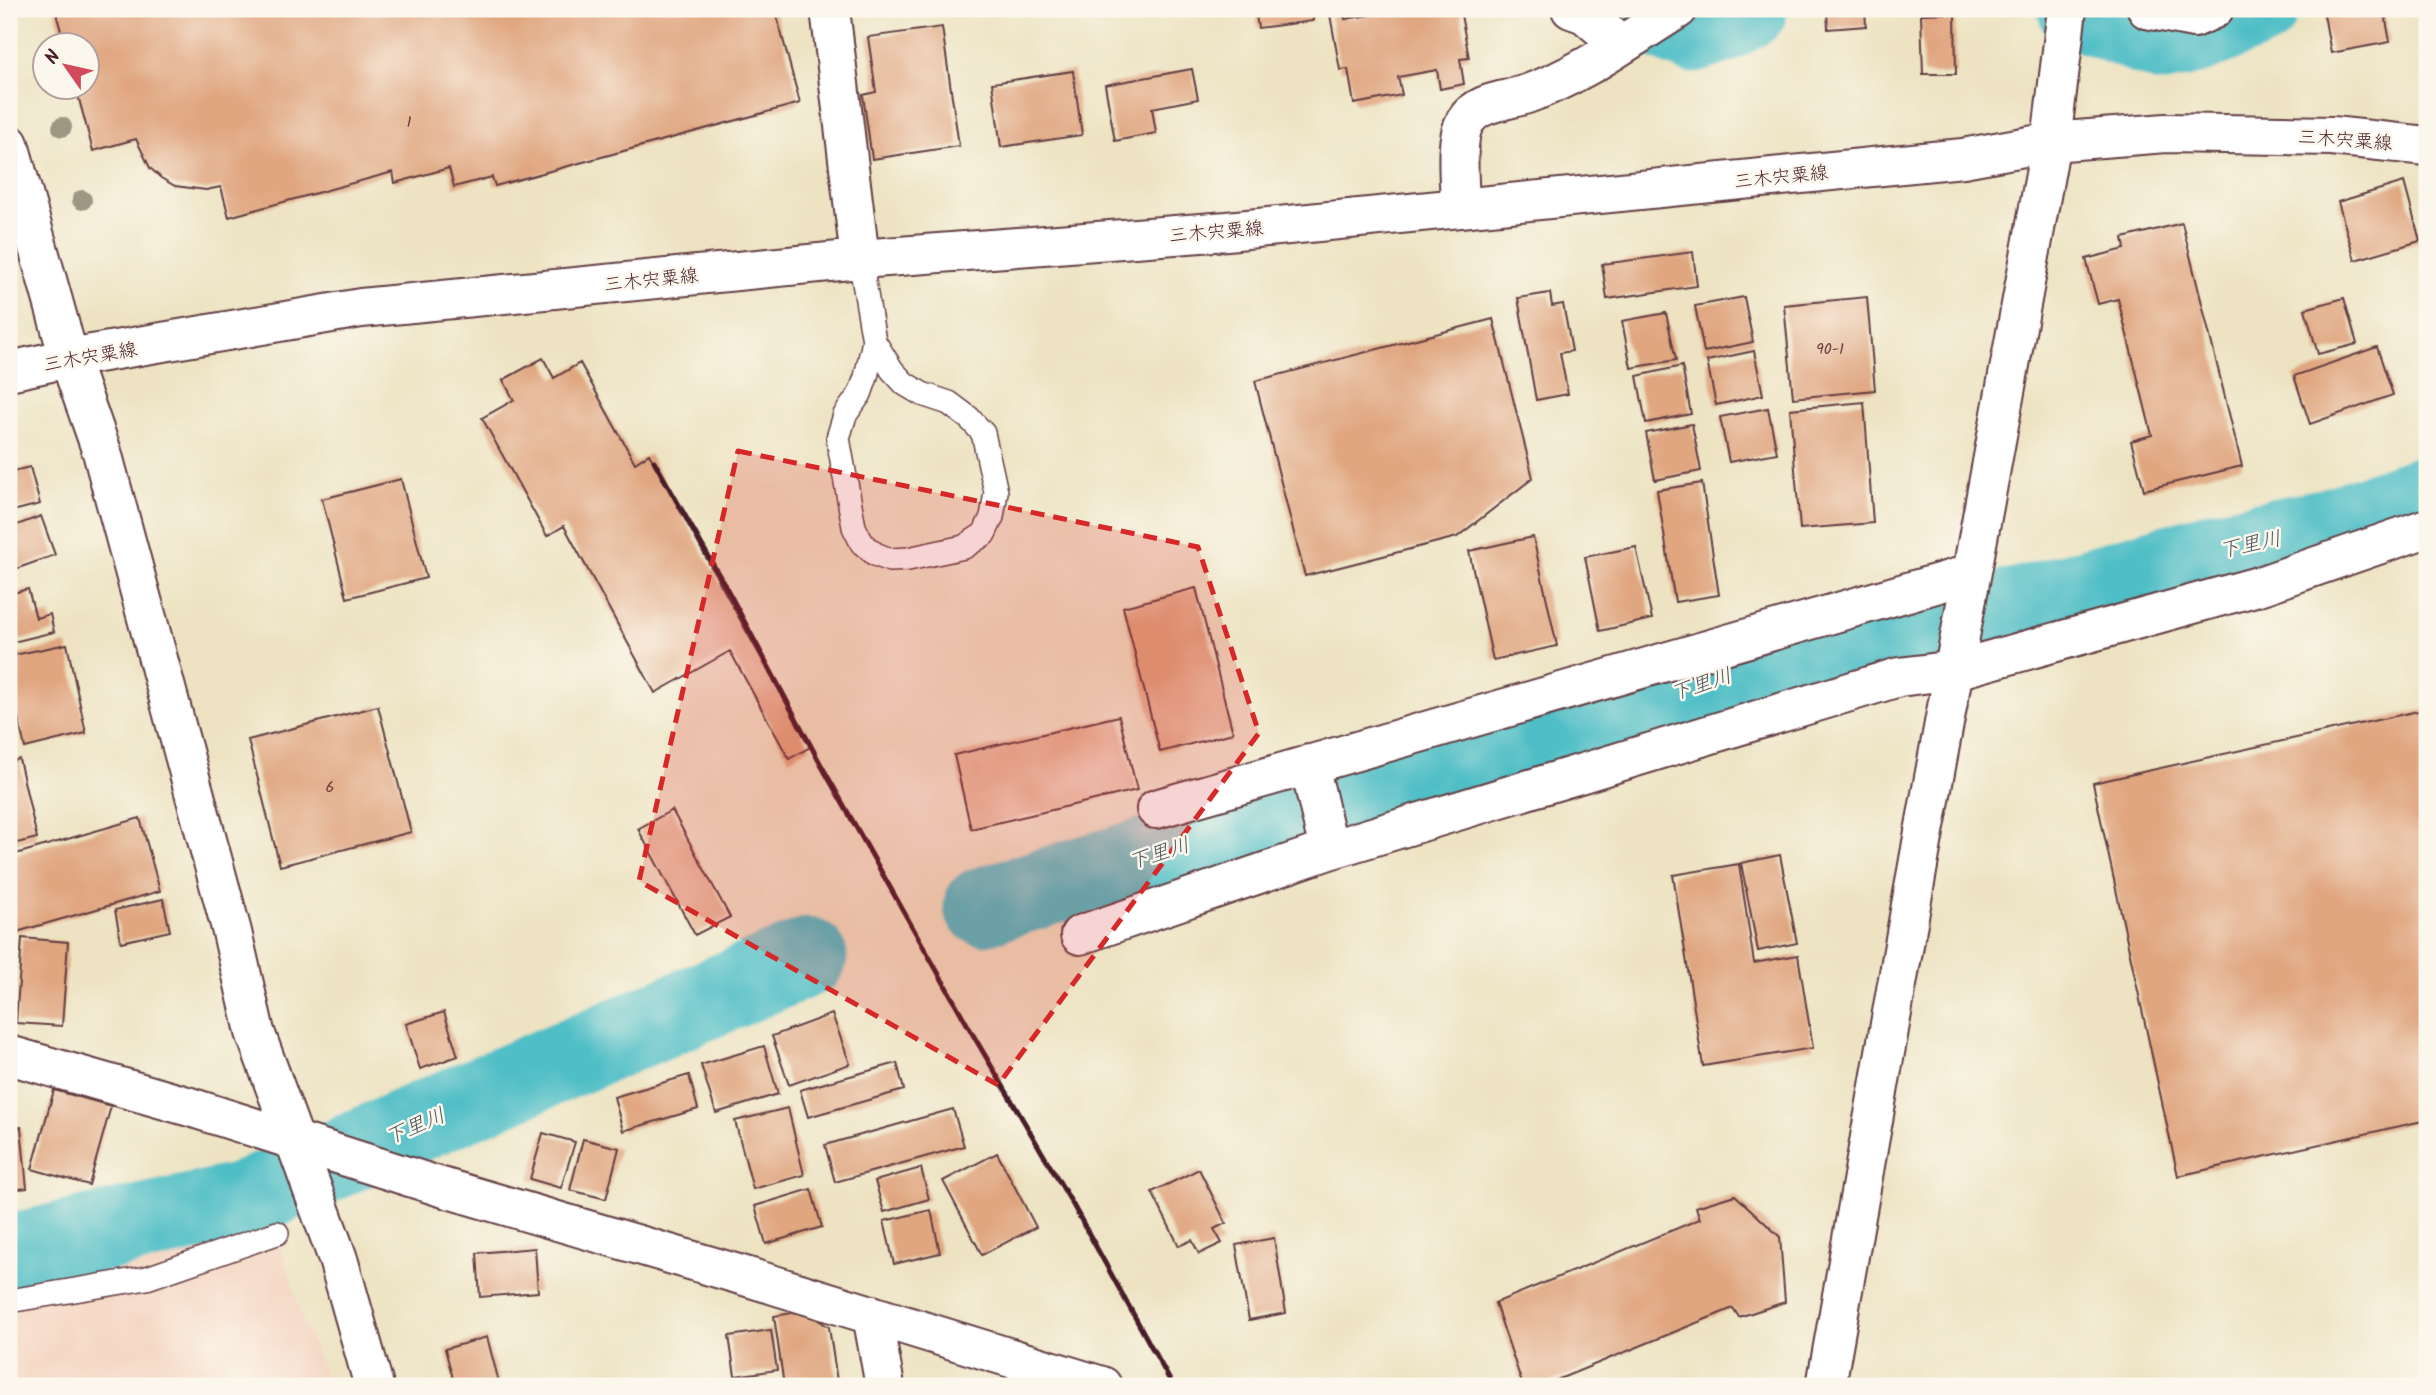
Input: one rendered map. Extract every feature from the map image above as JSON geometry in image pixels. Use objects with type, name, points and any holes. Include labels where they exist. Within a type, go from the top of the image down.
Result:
[{"type":"street","points":[[830,9],[860,259]]},
{"type":"street","points":[[1571,9],[1586,14],[1621,44]]},
{"type":"street","points":[[1460,208],[1460,135],[1465,122],[1474,111],[1527,94],[1579,71],[1678,9]]},
{"type":"street","points":[[1826,1386],[1970,574],[2051,142],[2067,9]]},
{"type":"street","points":[[2147,9],[2194,18],[2214,9]]},
{"type":"street","name":"三木宍粟線","points":[[9,371],[360,307],[860,259],[1227,230],[1460,208],[1963,158],[2051,142],[2166,133],[2332,136],[2427,146]]},
{"type":"street","points":[[9,144],[69,358],[102,452],[232,932],[255,1032],[292,1140],[338,1259],[374,1386]]},
{"type":"street","points":[[1080,934],[1329,850],[1899,677],[1955,670],[2262,585],[2427,528]]},
{"type":"street","points":[[1156,809],[1970,574]]},
{"type":"street","points":[[1309,764],[1329,850]]},
{"type":"street","points":[[9,1055],[190,1107],[438,1186],[1102,1386]]},
{"type":"street","points":[[872,1315],[885,1386]]},
{"type":"lane","points":[[860,259],[874,341],[892,370],[905,384],[922,394],[948,403],[969,418],[983,433],[996,492],[994,505],[984,534],[964,547],[908,559],[890,560],[875,554],[862,543],[854,527],[838,438],[845,415],[860,394],[874,341]]},
{"type":"lane","points":[[9,1301],[147,1279],[277,1233]]},
{"type":"highlighted area","points":[[738,451],[1198,547],[1259,733],[998,1085],[639,881]]},
{"type":"shaded area","points":[[271,1213],[303,1321],[330,1386],[9,1386],[9,1283],[43,1282],[177,1255]]},
{"type":"building","points":[[55,9],[775,9],[800,103],[495,186],[492,177],[454,187],[449,168],[395,183],[393,172],[229,217],[221,187],[206,190],[175,186],[150,168],[136,139],[93,151],[80,102],[102,102],[102,32],[61,32]]},
{"type":"building","points":[[1255,9],[1312,9],[1313,21],[1258,28]]},
{"type":"building","points":[[1329,9],[1343,9],[1345,19],[1408,9],[1460,9],[1469,58],[1460,59],[1464,84],[1440,89],[1437,70],[1398,77],[1402,95],[1354,104],[1348,69],[1340,70]]},
{"type":"building","points":[[1827,9],[1865,9],[1866,26],[1828,29]]},
{"type":"building","points":[[2323,9],[2384,9],[2390,42],[2331,53]]},
{"type":"building","points":[[1955,13],[1956,74],[1923,74],[1921,14]]},
{"type":"building","points":[[942,27],[959,146],[872,159],[863,95],[876,92],[868,37]]},
{"type":"building","points":[[1192,69],[1198,99],[1152,108],[1156,133],[1115,141],[1105,85]]},
{"type":"building","points":[[1073,71],[1082,135],[1001,147],[992,83]]},
{"type":"building","points":[[2404,182],[2420,241],[2355,260],[2338,202]]},
{"type":"building","points":[[2182,223],[2242,466],[2144,490],[2131,441],[2152,435],[2118,299],[2098,304],[2086,259],[2125,249],[2123,238]]},
{"type":"building","points":[[1693,252],[1697,286],[1607,299],[1602,264]]},
{"type":"building","points":[[1550,293],[1552,306],[1563,304],[1572,351],[1560,353],[1568,394],[1536,400],[1518,298]]},
{"type":"building","points":[[1744,297],[1753,342],[1704,352],[1695,306]]},
{"type":"building","points":[[1867,297],[1875,390],[1793,398],[1784,305]]},
{"type":"building","points":[[2344,298],[2357,344],[2318,354],[2305,309]]},
{"type":"building","points":[[1666,313],[1676,360],[1631,368],[1622,321]]},
{"type":"building","points":[[1493,319],[1533,478],[1457,537],[1305,576],[1255,381]]},
{"type":"building","points":[[2377,347],[2393,395],[2310,424],[2294,376]]},
{"type":"building","points":[[1754,351],[1763,395],[1716,405],[1707,361]]},
{"type":"building","points":[[543,358],[554,378],[580,363],[635,463],[649,454],[810,747],[789,759],[730,651],[655,693],[564,526],[547,536],[482,418],[514,400],[503,380]]},
{"type":"building","points":[[1682,366],[1691,414],[1646,423],[1637,376]]},
{"type":"building","points":[[1864,402],[1873,523],[1800,529],[1790,409]]},
{"type":"building","points":[[1768,408],[1777,453],[1729,462],[1720,417]]},
{"type":"building","points":[[1692,424],[1701,471],[1655,480],[1646,433]]},
{"type":"building","points":[[30,467],[40,504],[9,512],[9,472]]},
{"type":"building","points":[[401,479],[426,578],[347,598],[322,499]]},
{"type":"building","points":[[1702,483],[1719,595],[1675,602],[1657,490]]},
{"type":"building","points":[[41,516],[55,555],[10,571],[9,528]]},
{"type":"building","points":[[1533,537],[1557,646],[1493,660],[1469,551]]},
{"type":"building","points":[[1636,547],[1652,619],[1600,631],[1585,557]]},
{"type":"building","points":[[1196,588],[1233,733],[1160,752],[1123,607]]},
{"type":"building","points":[[28,589],[36,618],[50,614],[54,632],[9,643],[9,594]]},
{"type":"building","points":[[67,644],[86,733],[25,748],[9,676],[9,656]]},
{"type":"building","points":[[378,706],[411,832],[280,866],[248,740]]},
{"type":"building","points":[[2427,709],[2427,1120],[2178,1176],[2093,783]]},
{"type":"building","points":[[1119,716],[1137,790],[971,829],[954,755]]},
{"type":"building","points":[[19,759],[37,838],[9,845],[9,762]]},
{"type":"building","points":[[672,810],[730,917],[695,935],[638,829]]},
{"type":"building","points":[[140,818],[160,891],[13,933],[9,920],[9,856]]},
{"type":"building","points":[[1780,855],[1797,943],[1758,951],[1741,863]]},
{"type":"building","points":[[1739,864],[1754,963],[1798,955],[1813,1048],[1703,1066],[1673,875]]},
{"type":"building","points":[[163,899],[170,931],[121,942],[115,910]]},
{"type":"building","points":[[22,938],[68,942],[62,1026],[16,1023]]},
{"type":"building","points":[[444,1012],[458,1056],[420,1069],[406,1024]]},
{"type":"building","points":[[832,1014],[850,1064],[789,1085],[772,1036]]},
{"type":"building","points":[[764,1046],[778,1094],[716,1113],[701,1065]]},
{"type":"building","points":[[897,1063],[904,1090],[808,1117],[800,1090]]},
{"type":"building","points":[[689,1075],[698,1109],[623,1131],[614,1097]]},
{"type":"building","points":[[54,1090],[111,1106],[89,1185],[32,1169]]},
{"type":"building","points":[[788,1108],[804,1175],[753,1189],[735,1121]]},
{"type":"building","points":[[953,1109],[964,1146],[835,1182],[825,1145]]},
{"type":"building","points":[[21,1127],[27,1188],[9,1190],[9,1129]]},
{"type":"building","points":[[543,1133],[575,1142],[561,1188],[530,1179]]},
{"type":"building","points":[[583,1139],[619,1148],[606,1199],[570,1190]]},
{"type":"building","points":[[997,1153],[1036,1227],[982,1255],[943,1181]]},
{"type":"building","points":[[921,1168],[929,1199],[884,1212],[875,1181]]},
{"type":"building","points":[[1199,1169],[1226,1223],[1214,1229],[1222,1243],[1199,1254],[1192,1240],[1179,1246],[1152,1192]]},
{"type":"building","points":[[811,1189],[822,1227],[766,1244],[755,1206]]},
{"type":"building","points":[[1735,1195],[1780,1237],[1785,1302],[1739,1317],[1733,1308],[1542,1386],[1523,1386],[1495,1303],[1700,1219],[1696,1207]]},
{"type":"building","points":[[931,1210],[940,1253],[894,1264],[884,1221]]},
{"type":"building","points":[[1274,1238],[1286,1313],[1249,1320],[1236,1245]]},
{"type":"building","points":[[535,1248],[538,1292],[480,1297],[477,1253]]},
{"type":"building","points":[[804,1311],[829,1327],[837,1381],[784,1386],[774,1316]]},
{"type":"building","points":[[771,1330],[777,1370],[735,1376],[729,1336]]},
{"type":"building","points":[[487,1337],[500,1386],[455,1386],[445,1349]]},
{"type":"waterway","points":[[1633,9],[1693,34],[1720,25],[1748,9]]},
{"type":"waterway","points":[[2077,9],[2163,43],[2196,35],[2259,9]]},
{"type":"waterway","name":"下里川","points":[[983,906],[1510,747],[1732,674],[2026,605],[2221,549],[2333,526],[2427,494]]},
{"type":"waterway","name":"下里川","points":[[9,1253],[241,1202],[423,1120],[808,957]]},
{"type":"railway","points":[[654,461],[728,591],[820,763],[976,1040],[1073,1205],[1173,1386]]}]
